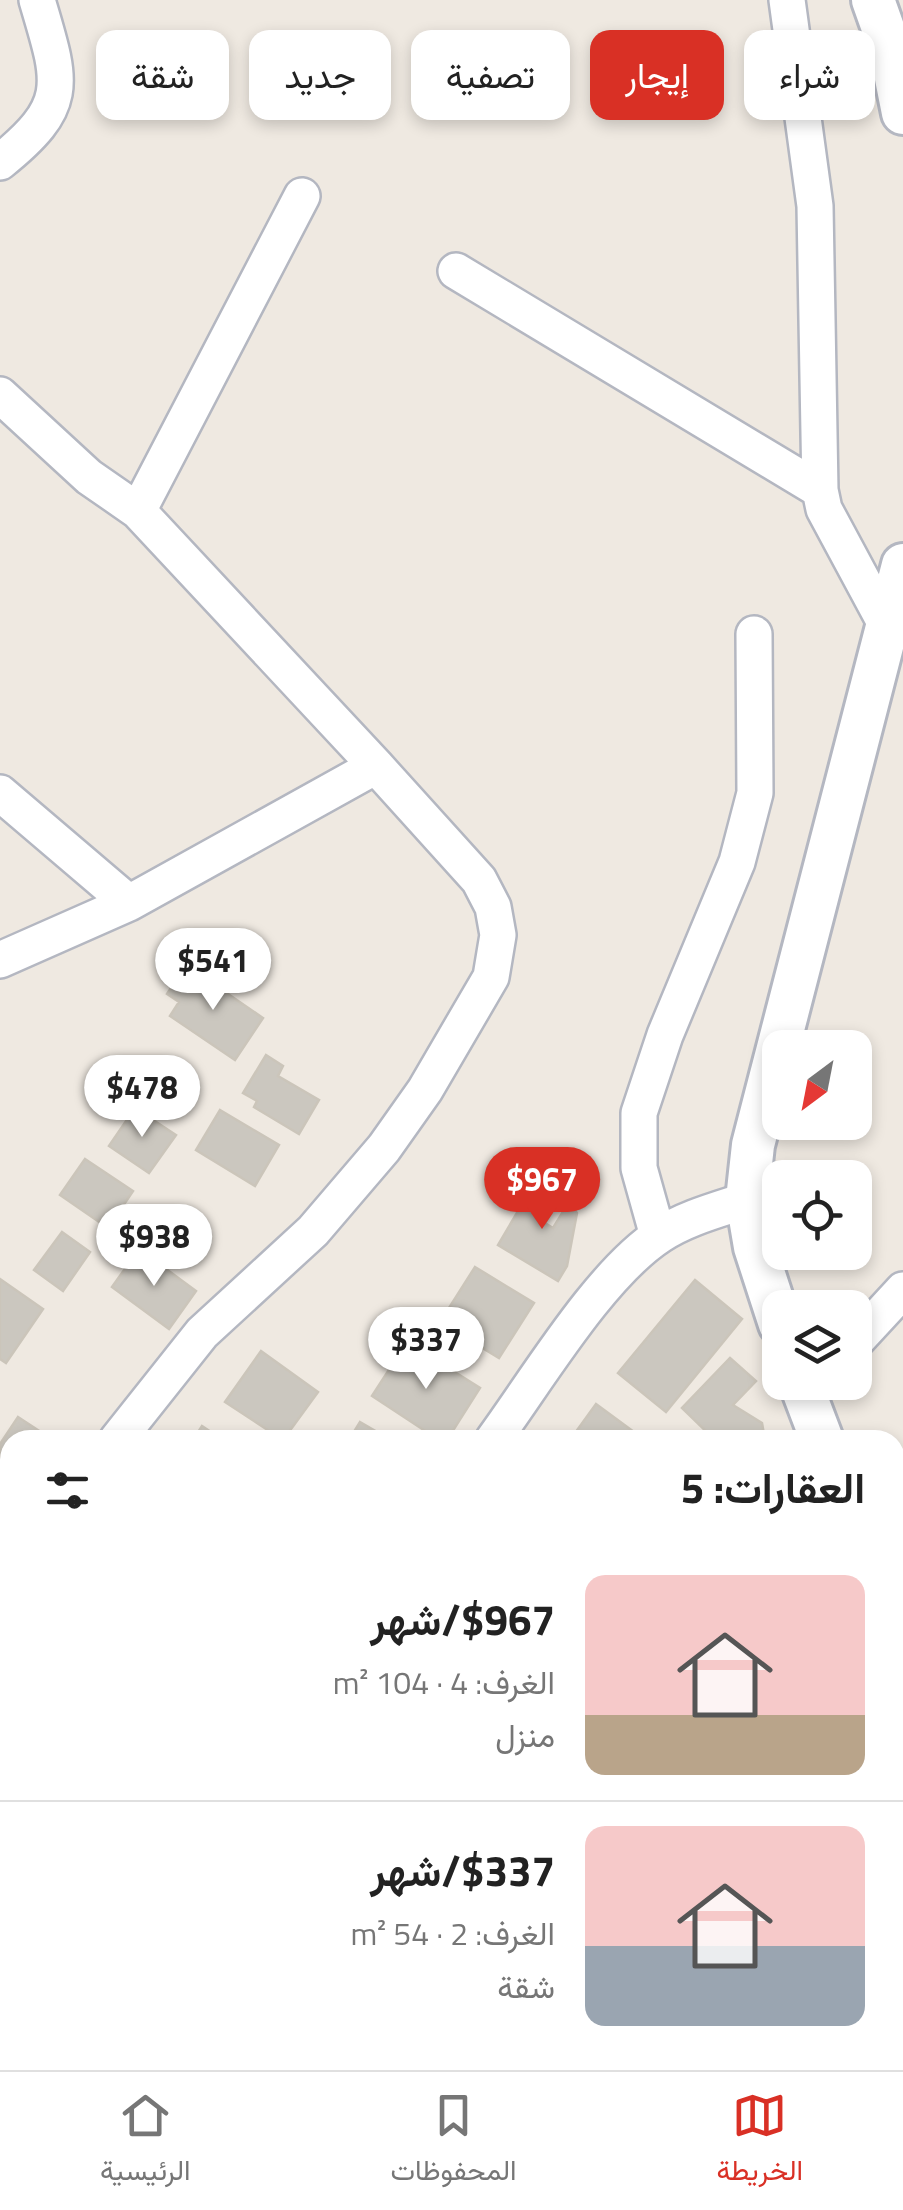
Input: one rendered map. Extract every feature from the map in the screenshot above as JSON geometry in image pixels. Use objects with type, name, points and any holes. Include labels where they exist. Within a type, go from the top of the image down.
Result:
[{"type":"street","points":[[0,162],[41,128],[52,110],[56,79],[37,0]]},
{"type":"street","points":[[787,0],[815,206],[820,490],[824,509],[888,628]]},
{"type":"street","points":[[873,0],[890,48],[903,113]]},
{"type":"street","points":[[138,512],[302,196]]},
{"type":"street","points":[[456,271],[820,490]]},
{"type":"street","points":[[0,395],[88,477],[138,512],[376,766],[479,880],[493,907],[498,935],[491,977],[425,1090],[373,1162],[313,1231],[202,1333],[125,1430]]},
{"type":"street","points":[[768,1290],[754,1248],[746,1200],[753,1145],[903,566]]},
{"type":"street","points":[[658,1236],[640,1168],[639,1113],[665,1035],[737,862],[755,793],[754,634]]},
{"type":"street","points":[[0,960],[129,902],[376,766]]},
{"type":"street","points":[[0,792],[129,902]]},
{"type":"street","points":[[500,1430],[584,1314],[658,1236],[683,1222],[746,1200]]},
{"type":"street","points":[[872,1324],[903,1290]]},
{"type":"street","points":[[809,1400],[819,1430]]},
{"type":"building","points":[[186,965],[263,1018],[235,1060],[170,1016],[179,1002],[167,994]]},
{"type":"building","points":[[266,1055],[283,1066],[278,1076],[319,1100],[299,1134],[254,1107],[257,1101],[243,1093]]},
{"type":"building","points":[[135,1108],[176,1135],[149,1173],[109,1146]]},
{"type":"building","points":[[220,1110],[279,1145],[255,1186],[196,1150]]},
{"type":"building","points":[[85,1159],[133,1191],[108,1228],[60,1195]]},
{"type":"building","points":[[537,1179],[562,1194],[545,1223],[553,1228],[569,1202],[577,1213],[567,1266],[558,1281],[498,1245]]},
{"type":"building","points":[[62,1232],[90,1252],[63,1291],[34,1270]]},
{"type":"building","points":[[139,1249],[196,1291],[169,1329],[112,1287]]},
{"type":"building","points":[[475,1267],[534,1303],[499,1358],[440,1322]]},
{"type":"building","points":[[0,1279],[43,1309],[6,1363],[0,1359]]},
{"type":"building","points":[[695,1280],[742,1319],[666,1412],[618,1373]]},
{"type":"building","points":[[407,1342],[480,1388],[453,1430],[424,1430],[372,1396]]},
{"type":"building","points":[[261,1351],[318,1392],[290,1430],[268,1430],[225,1402]]},
{"type":"building","points":[[730,1358],[756,1381],[733,1405],[762,1423],[763,1430],[705,1430],[682,1408]]},
{"type":"building","points":[[596,1404],[631,1430],[577,1430]]},
{"type":"building","points":[[18,1417],[38,1430],[9,1430]]},
{"type":"building","points":[[360,1422],[374,1430],[355,1430]]}]
